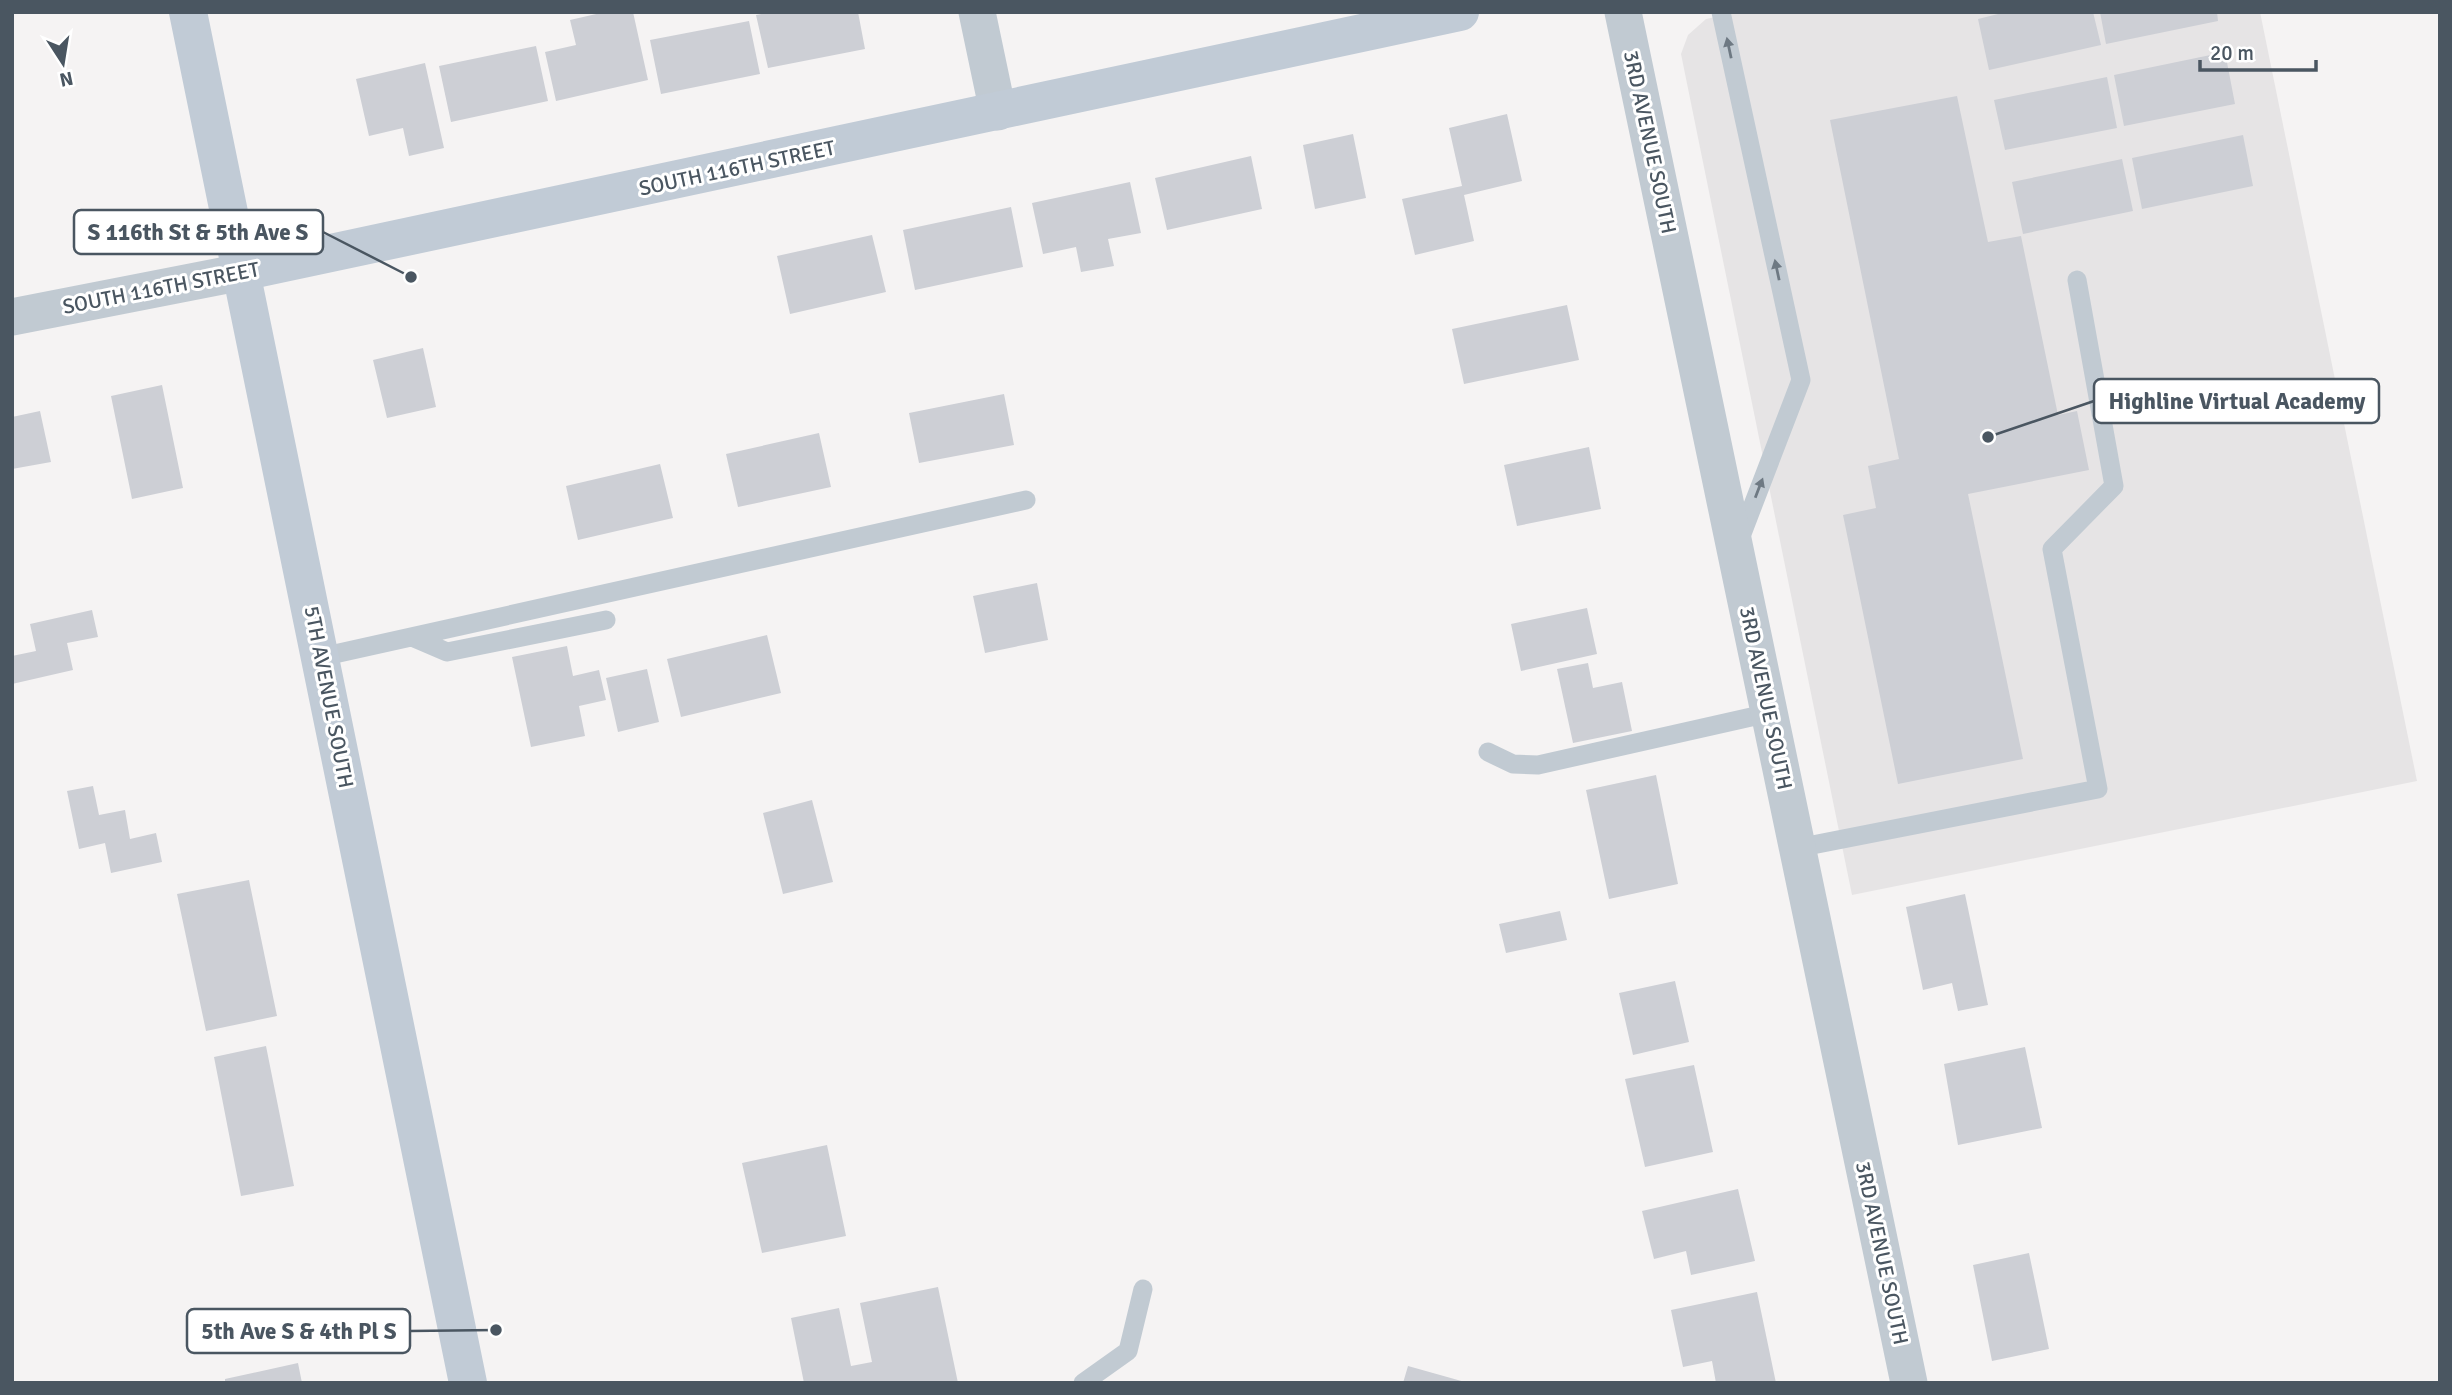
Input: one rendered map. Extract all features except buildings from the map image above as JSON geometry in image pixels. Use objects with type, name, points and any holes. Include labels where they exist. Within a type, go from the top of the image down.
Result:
[{"type":"street","name":"5TH AVENUE SOUTH","points":[[188,12],[468,1383]]},
{"type":"street","points":[[977,12],[998,113]]},
{"type":"street","name":"SOUTH 116TH STREET","points":[[12,317],[243,272],[998,113],[1460,12]]},
{"type":"street","name":"3RD AVENUE SOUTH","points":[[1623,12],[1909,1383]]},
{"type":"lane","points":[[1721,12],[1801,380],[1735,551]]},
{"type":"lane","points":[[1797,848],[2098,789],[2052,549],[2114,486],[2077,280]]},
{"type":"lane","points":[[321,657],[1026,500]]},
{"type":"lane","points":[[412,637],[447,652],[606,620]]},
{"type":"lane","points":[[1488,752],[1513,764],[1538,765],[1769,713]]},
{"type":"lane","points":[[1083,1383],[1128,1351],[1143,1289]]},
{"type":"shaded area","points":[[1739,12],[2260,12],[2417,781],[1852,895],[1681,54],[1688,35],[1706,19]]},
{"type":"place","name":"S 116th St & 5th Ave S","points":[[411,277]]},
{"type":"place","name":"Highline Virtual Academy","points":[[1988,437]]},
{"type":"place","name":"5th Ave S & 4th Pl S","points":[[496,1330]]}]
